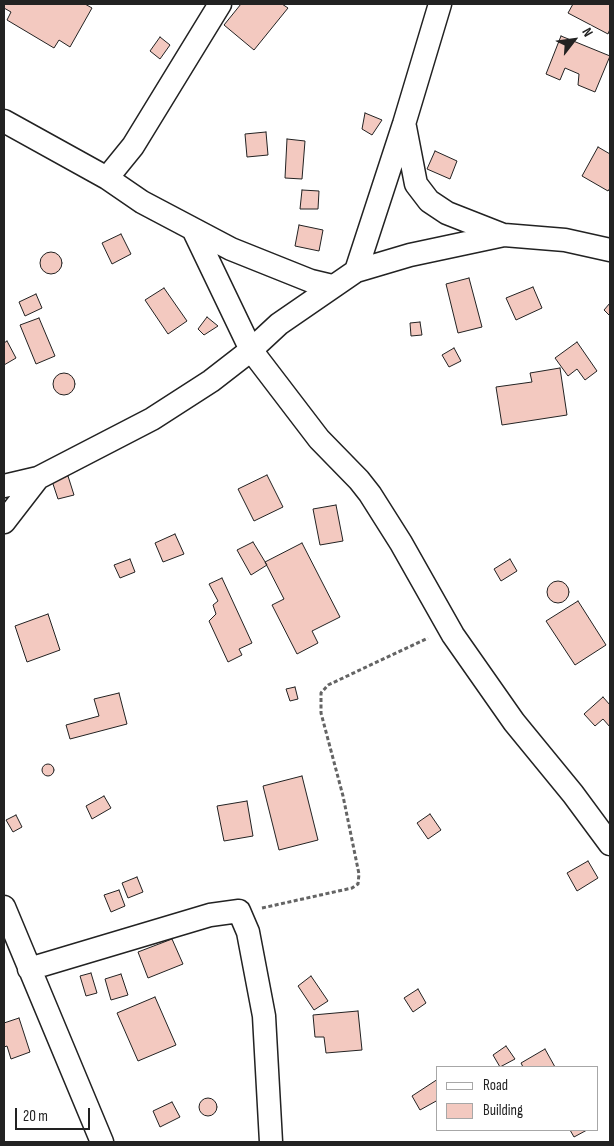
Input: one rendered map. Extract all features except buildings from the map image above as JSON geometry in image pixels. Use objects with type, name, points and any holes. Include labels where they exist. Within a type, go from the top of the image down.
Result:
[{"type":"street","points":[[356,271],[404,124],[440,4]]},
{"type":"street","points":[[107,178],[133,146],[216,5]]},
{"type":"street","points":[[4,122],[107,178],[142,202],[231,249],[312,281],[332,286]]},
{"type":"street","points":[[404,124],[416,184],[428,201],[446,213],[504,235],[565,240],[610,250]]},
{"type":"street","points":[[193,229],[251,350],[319,439],[370,494],[392,528],[449,628],[514,722],[573,794],[610,844]]},
{"type":"street","points":[[4,486],[38,478],[152,419],[211,381],[251,350],[279,324],[356,271],[410,254],[504,235]]},
{"type":"street","points":[[4,522],[38,478]]},
{"type":"street","points":[[4,907],[102,1142]]},
{"type":"street","points":[[29,969],[210,915],[239,911],[248,932],[264,1016],[271,1142]]},
{"type":"path","points":[[239,911],[279,905],[352,888],[358,884],[359,874],[343,796],[321,714],[321,693],[328,684],[449,628]]}]
